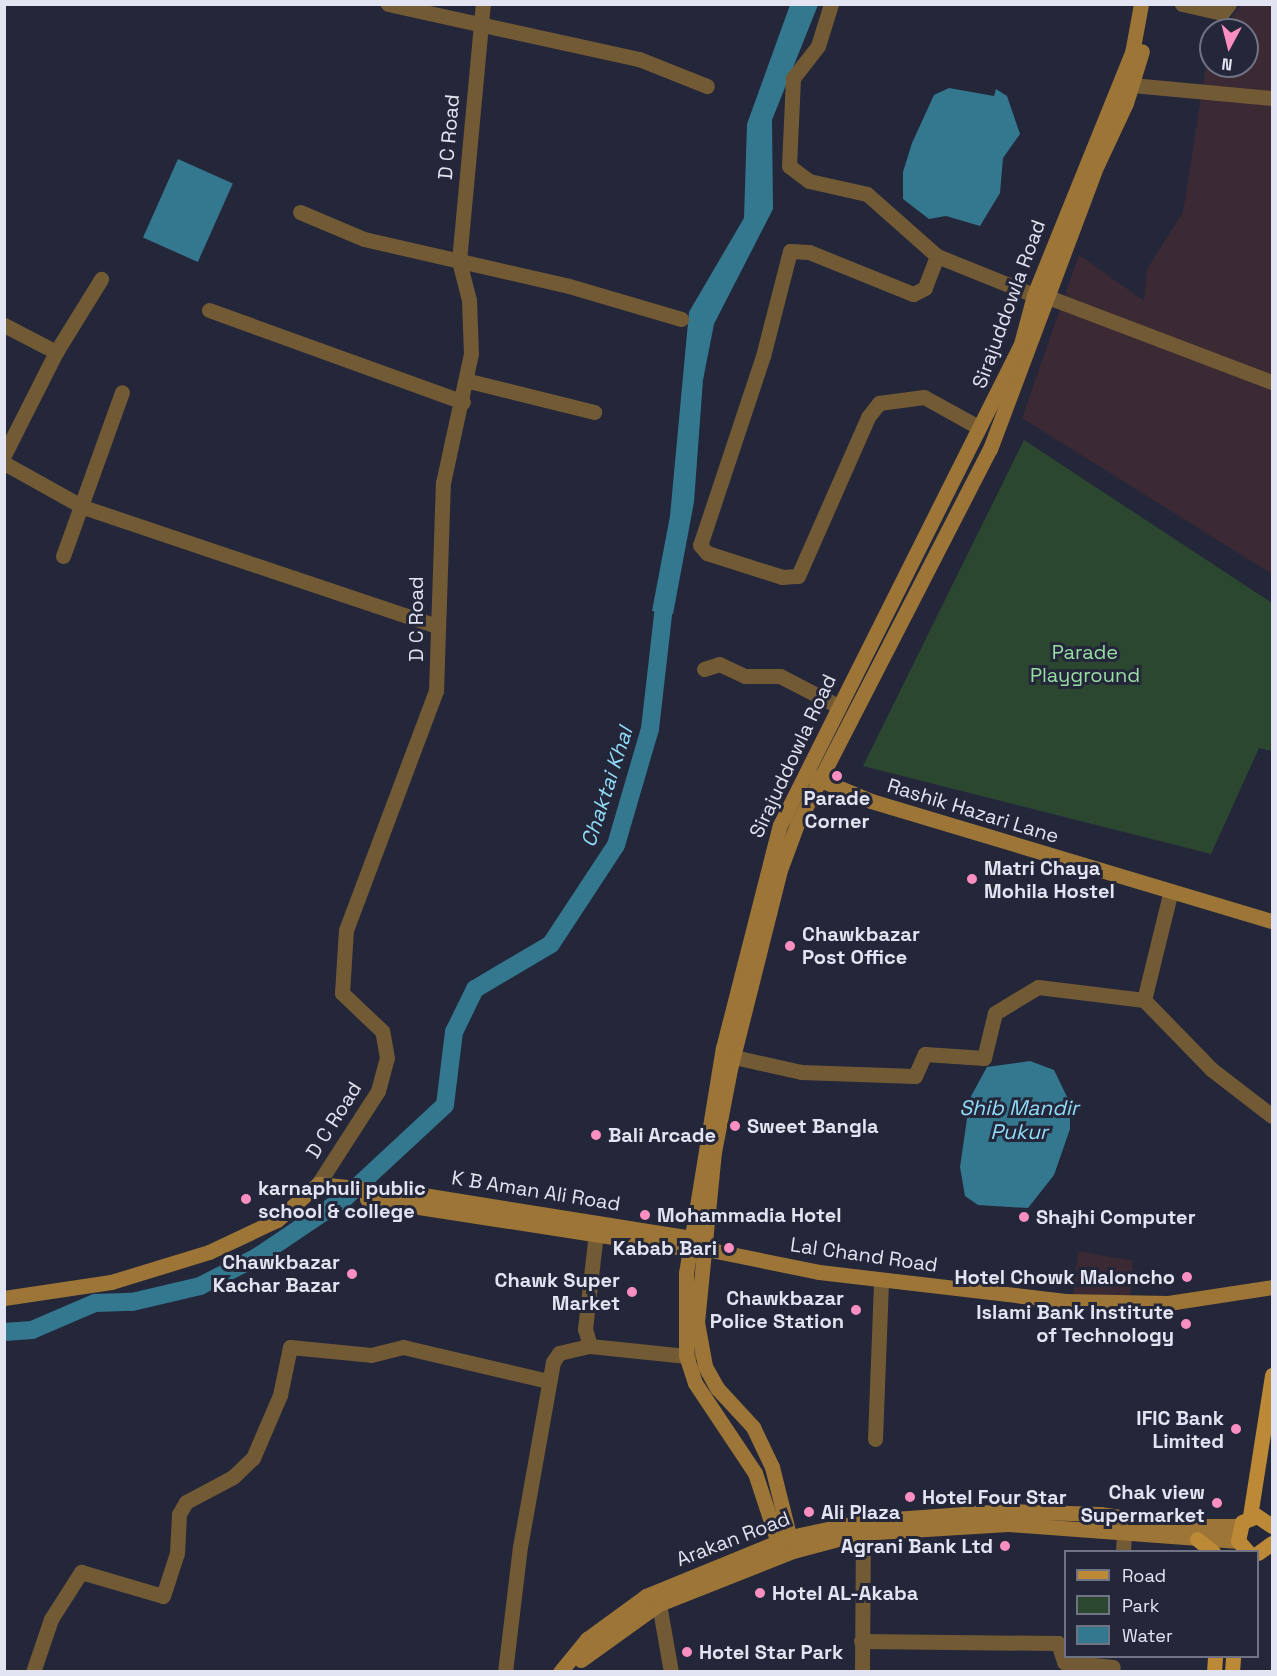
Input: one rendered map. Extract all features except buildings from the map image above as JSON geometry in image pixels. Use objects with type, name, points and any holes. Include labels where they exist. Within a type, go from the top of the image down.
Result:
[{"type":"main road","name":"Sirajuddowla Road","points":[[786,1546],[772,1467],[753,1427],[717,1388],[701,1348],[694,1245],[734,1057],[780,870],[818,783],[990,449],[1041,296],[1132,53],[1141,4]]},
{"type":"main road","name":"Sirajuddowla Road","points":[[786,1546],[755,1473],[695,1383],[686,1356],[694,1245],[706,1135],[764,872],[805,770],[989,415],[1021,344],[1132,85],[1151,4]]},
{"type":"main road","name":"Rashik Hazari Lane","points":[[805,770],[818,783],[1170,894],[1272,921]]},
{"type":"main road","name":"K B Aman Ali Road","points":[[315,1189],[415,1200],[694,1245]]},
{"type":"main road","points":[[4,1298],[111,1282],[209,1252],[277,1220],[315,1189]]},
{"type":"main road","name":"K B Aman Ali Road","points":[[415,1200],[596,1233],[694,1245]]},
{"type":"main road","name":"Lal Chand Road","points":[[694,1245],[881,1280],[1065,1301],[1168,1303],[1272,1287]]},
{"type":"main road","points":[[1241,1537],[1272,1376]]},
{"type":"main road","name":"Arakan Road","points":[[560,1671],[587,1639],[623,1610],[786,1546],[866,1521],[1006,1511],[1100,1514],[1241,1537]]},
{"type":"main road","points":[[1241,1537],[1272,1521]]},
{"type":"main road","name":"Arakan Road","points":[[572,1671],[590,1649],[659,1604],[786,1546],[863,1533],[1008,1524],[1124,1531],[1197,1539],[1241,1537]]},
{"type":"main road","points":[[1197,1539],[1212,1550]]},
{"type":"street","points":[[388,4],[480,27],[639,59],[707,86]]},
{"type":"street","name":"D C Road","points":[[315,1189],[378,1091],[387,1058],[382,1031],[342,993],[346,930],[385,818],[431,715],[443,483],[469,381],[471,317],[459,261],[483,4]]},
{"type":"street","points":[[831,4],[818,46],[793,78],[789,166],[810,182],[867,194],[937,256],[1272,382]]},
{"type":"street","points":[[1182,4],[1222,13],[1229,4]]},
{"type":"street","points":[[1132,85],[1272,98]]},
{"type":"street","points":[[300,212],[364,239],[459,261],[681,319]]},
{"type":"street","points":[[937,256],[925,288],[913,294],[809,252],[790,251],[763,356],[700,545],[707,553],[782,577],[798,576],[879,403],[924,397],[974,424]]},
{"type":"street","points":[[4,455],[56,352],[101,279]]},
{"type":"street","points":[[209,310],[463,402]]},
{"type":"street","points":[[4,325],[56,352]]},
{"type":"street","points":[[469,381],[594,412]]},
{"type":"street","points":[[63,556],[83,507],[122,392]]},
{"type":"street","points":[[4,463],[83,507],[436,626]]},
{"type":"street","points":[[704,669],[719,664],[745,676],[780,676],[838,706]]},
{"type":"street","points":[[1144,1000],[1170,894]]},
{"type":"street","points":[[734,1057],[801,1072],[915,1076],[924,1053],[984,1058],[995,1013],[1038,987],[1144,1000],[1210,1069],[1272,1116]]},
{"type":"street","points":[[590,1346],[585,1329],[596,1233]]},
{"type":"street","points":[[875,1439],[881,1280]]},
{"type":"street","points":[[505,1671],[548,1381],[559,1353],[590,1346],[686,1356],[701,1348]]},
{"type":"street","points":[[33,1671],[51,1619],[81,1572],[163,1596],[177,1553],[179,1514],[186,1502],[233,1477],[253,1458],[280,1395],[290,1347],[363,1355],[403,1347],[548,1381]]},
{"type":"street","points":[[1123,1550],[1124,1531]]},
{"type":"street","points":[[862,1671],[863,1533]]},
{"type":"street","points":[[659,1604],[670,1671]]},
{"type":"street","points":[[861,1641],[1058,1643],[1064,1662],[1113,1665]]},
{"type":"shaded area","points":[[1241,5],[1272,5],[1272,574],[1022,418],[1079,255],[1144,301],[1147,269],[1183,212],[1204,78],[1259,78],[1259,18],[1231,18]]},
{"type":"shaded area","points":[[1078,1251],[1133,1261],[1130,1298],[1073,1296]]},
{"type":"green space","name":"Parade Playground","points":[[1024,440],[1272,603],[1272,751],[1259,748],[1211,854],[863,766]]},
{"type":"water","points":[[790,5],[818,5],[772,120],[773,209],[714,324],[703,380],[694,502],[673,614],[652,611],[670,516],[689,312],[744,218],[747,124]]},
{"type":"water","points":[[949,88],[994,96],[996,89],[1007,96],[1020,134],[1003,158],[1000,193],[980,226],[946,216],[929,219],[903,199],[903,172],[912,143],[934,95]]},
{"type":"water","points":[[178,159],[233,183],[198,262],[143,238]]},
{"type":"water","name":"Shib Mandir Pukur","points":[[1030,1061],[1054,1070],[1070,1103],[1070,1129],[1054,1175],[1028,1208],[978,1205],[965,1196],[960,1167],[970,1098],[987,1067]]},
{"type":"waterway","name":"Chaktai Khal","points":[[4,1332],[32,1330],[95,1303],[132,1302],[200,1286],[257,1257],[346,1197],[445,1105],[454,1032],[475,989],[551,944],[616,845],[650,729],[666,588]]},
{"type":"place","name":"Parade Corner","points":[[837,776]]},
{"type":"place","name":"Matri Chaya Mohila Hostel","points":[[972,879]]},
{"type":"place","name":"Chawkbazar Post Office","points":[[790,946]]},
{"type":"place","name":"Sweet Bangla","points":[[735,1126]]},
{"type":"place","name":"Bali Arcade","points":[[596,1135]]},
{"type":"place","name":"karnaphuli public school & college","points":[[246,1199]]},
{"type":"place","name":"Mohammadia Hotel","points":[[645,1215]]},
{"type":"place","name":"Shajhi Computer","points":[[1024,1217]]},
{"type":"place","name":"Kabab Bari","points":[[729,1248]]},
{"type":"place","name":"Chawkbazar Kachar Bazar","points":[[352,1274]]},
{"type":"place","name":"Hotel Chowk Maloncho","points":[[1187,1277]]},
{"type":"place","name":"Chawk Super Market","points":[[632,1292]]},
{"type":"place","name":"Chawkbazar Police Station","points":[[856,1310]]},
{"type":"place","name":"Islami Bank Institute of Technology","points":[[1186,1324]]},
{"type":"place","name":"IFIC Bank Limited","points":[[1236,1429]]},
{"type":"place","name":"Hotel Four Star","points":[[910,1497]]},
{"type":"place","name":"Chak view Supermarket","points":[[1217,1503]]},
{"type":"place","name":"Ali Plaza","points":[[809,1512]]},
{"type":"place","name":"Agrani Bank Ltd","points":[[1005,1546]]},
{"type":"place","name":"Hotel AL-Akaba","points":[[760,1593]]},
{"type":"place","name":"Hotel Star Park","points":[[687,1652]]}]
